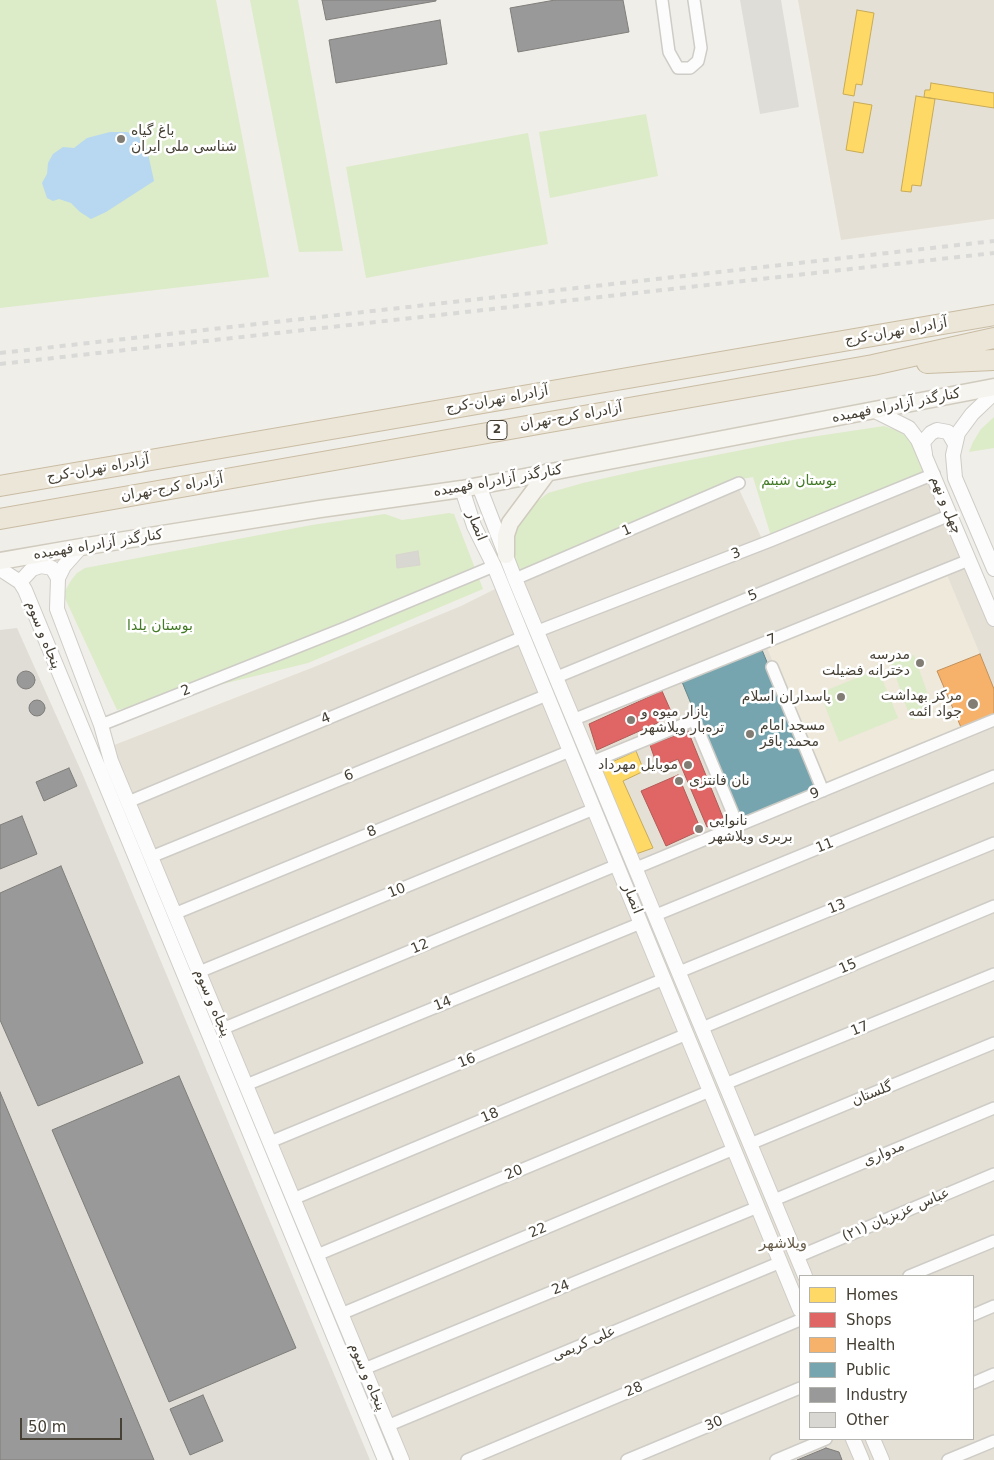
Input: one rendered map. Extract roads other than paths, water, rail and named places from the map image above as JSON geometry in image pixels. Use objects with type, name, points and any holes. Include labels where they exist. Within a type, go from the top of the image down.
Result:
[{"type":"highway","name":"آزادراه تهران-کرج","points":[[0,486],[994,315]]},
{"type":"highway","name":"آزادراه کرج-تهران","points":[[0,518],[873,365],[994,338]]},
{"type":"highway","points":[[873,365],[994,360]]},
{"type":"main road","name":"کنارگذر آزادراه فهمیده","points":[[0,561],[81,546],[462,489],[994,387]]},
{"type":"main road","points":[[500,561],[510,523],[548,472]]},
{"type":"street","points":[[662,0],[669,52],[678,68],[690,68],[698,61],[700,48],[694,0]]},
{"type":"street","name":"چهل و نهم","points":[[994,393],[972,414],[958,433],[953,461],[955,478],[994,569]]},
{"type":"street","name":"چهل و نهم","points":[[875,411],[909,428],[918,440],[994,619]]},
{"type":"street","points":[[925,455],[923,442],[931,433],[937,430],[948,432],[955,444]]},
{"type":"street","name":"3","points":[[538,630],[770,541],[934,474]]},
{"type":"street","name":"1","points":[[515,578],[739,483]]},
{"type":"street","name":"انصار","points":[[479,486],[523,637],[799,1308]]},
{"type":"street","name":"انصار","points":[[462,489],[474,526],[515,578],[538,630],[805,1275]]},
{"type":"street","name":"5","points":[[557,677],[950,515]]},
{"type":"street","points":[[58,578],[64,566],[81,546]]},
{"type":"street","name":"7","points":[[575,720],[969,560]]},
{"type":"street","name":"2","points":[[101,725],[345,628],[500,561]]},
{"type":"street","points":[[20,582],[32,569],[41,566],[52,568],[58,578]]},
{"type":"street","name":"پنجاه و سوم","points":[[0,568],[20,582],[25,590],[97,768],[385,1460]]},
{"type":"street","name":"پنجاه و سوم","points":[[58,578],[58,609],[101,725],[111,761],[402,1460]]},
{"type":"street","name":"4","points":[[128,802],[523,637]]},
{"type":"street","points":[[772,667],[823,791]]},
{"type":"street","name":"6","points":[[151,857],[547,695]]},
{"type":"street","points":[[592,762],[694,720],[738,826]]},
{"type":"street","name":"9","points":[[636,868],[994,720]]},
{"type":"street","name":"8","points":[[174,914],[570,751]]},
{"type":"street","points":[[97,768],[111,761]]},
{"type":"street","name":"11","points":[[656,915],[994,776]]},
{"type":"street","name":"10","points":[[199,972],[594,809]]},
{"type":"street","name":"13","points":[[679,972],[994,843]]},
{"type":"street","name":"12","points":[[222,1029],[617,865]]},
{"type":"street","name":"15","points":[[702,1028],[994,906]]},
{"type":"street","name":"14","points":[[246,1085],[641,922]]},
{"type":"street","name":"17","points":[[726,1084],[994,974]]},
{"type":"street","name":"16","points":[[270,1142],[664,979]]},
{"type":"street","name":"18","points":[[294,1199],[687,1034]]},
{"type":"street","name":"گلستان","points":[[750,1144],[994,1043]]},
{"type":"street","name":"20","points":[[317,1255],[710,1091]]},
{"type":"street","name":"مدواری","points":[[774,1200],[994,1108]]},
{"type":"street","name":"22","points":[[341,1314],[734,1149]]},
{"type":"street","name":"عباس عزیزیان (۲۱)","points":[[797,1256],[994,1174]]},
{"type":"street","name":"24","points":[[364,1369],[758,1206]]},
{"type":"street","points":[[911,1275],[994,1241]]},
{"type":"street","name":"علی کریمی","points":[[388,1426],[780,1262]]},
{"type":"street","points":[[974,1315],[994,1306]]},
{"type":"street","name":"28","points":[[467,1460],[799,1320]]},
{"type":"street","points":[[974,1383],[994,1374]]},
{"type":"street","name":"30","points":[[627,1460],[799,1388]]},
{"type":"street","points":[[776,1460],[824,1440]]},
{"type":"street","points":[[853,1440],[862,1460]]},
{"type":"street","points":[[873,1440],[882,1460]]},
{"type":"street","points":[[948,1460],[994,1441]]},
{"type":"water","points":[[110,132],[127,132],[138,136],[147,149],[154,181],[106,212],[91,219],[71,203],[59,199],[53,201],[47,198],[42,183],[53,154],[63,147],[74,148],[87,138]]},
{"type":"railway","points":[[0,353],[994,241]]},
{"type":"railway","points":[[0,364],[994,253]]},
{"type":"place","name":"باغ گیاه‌ شناسی ملی ایران","points":[[121,139]]},
{"type":"place","name":"مدرسه دخترانه فضیلت","points":[[920,663]]},
{"type":"place","name":"پاسداران اسلام","points":[[841,697]]},
{"type":"place","name":"مرکز بهداشت جواد ائمه","points":[[973,704]]},
{"type":"place","name":"بازار میوه و تره‌بار ویلاشهر","points":[[631,720]]},
{"type":"place","name":"مسجد امام محمد باقر","points":[[750,734]]},
{"type":"place","name":"موبایل مهرداد","points":[[688,765]]},
{"type":"place","name":"نان فانتزی","points":[[679,781]]},
{"type":"place","name":"نانوایی بربری ویلاشهر","points":[[699,829]]},
{"type":"district","name":"ویلاشهر","points":[[783,1244]]},
{"type":"park label","name":"بوستان شبنم","points":[[799,481]]},
{"type":"park label","name":"بوستان یلدا","points":[[160,626]]}]
